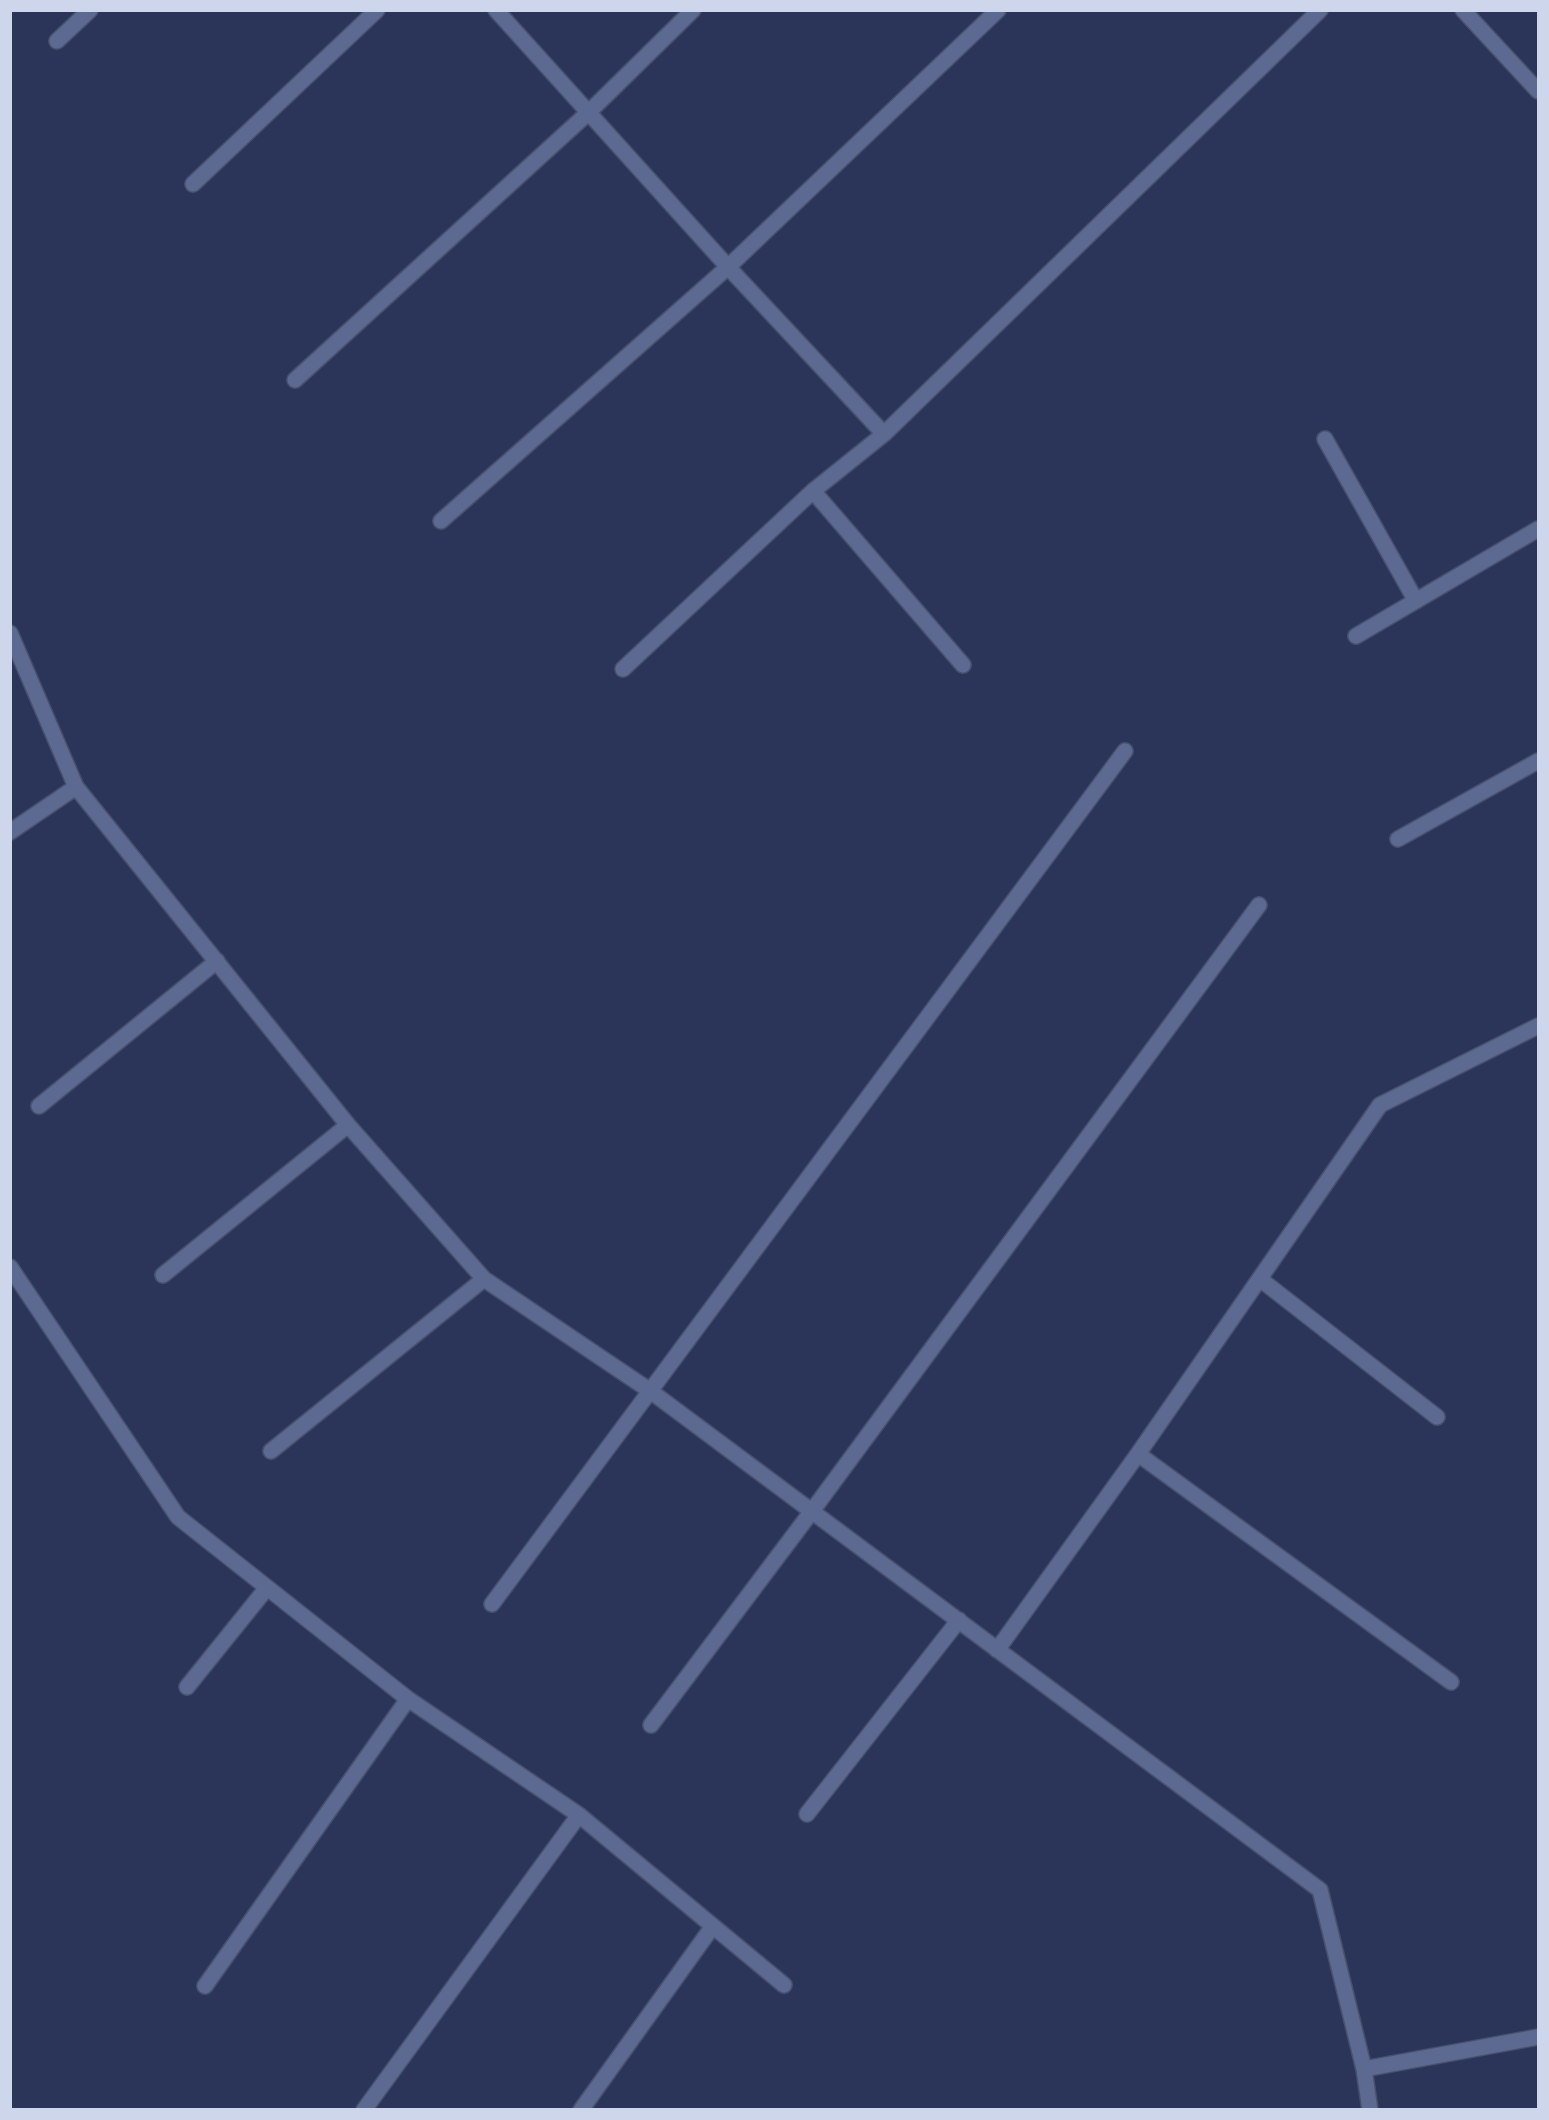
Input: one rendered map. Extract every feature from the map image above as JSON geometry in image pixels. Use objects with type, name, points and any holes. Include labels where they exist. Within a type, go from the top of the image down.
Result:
[{"type":"street","points":[[57,41],[90,10]]},
{"type":"street","points":[[193,184],[377,10]]},
{"type":"street","points":[[496,10],[728,267],[884,434]]},
{"type":"street","points":[[295,380],[589,112],[693,10]]},
{"type":"street","points":[[441,521],[728,267],[998,10]]},
{"type":"street","points":[[622,669],[813,491],[884,434],[1320,10]]},
{"type":"street","points":[[1463,10],[1539,91]]},
{"type":"street","points":[[1325,440],[1416,601]]},
{"type":"street","points":[[813,491],[963,665]]},
{"type":"street","points":[[1356,636],[1539,529]]},
{"type":"street","points":[[10,633],[76,787],[348,1125],[483,1279],[650,1390],[1320,1890],[1364,2069],[1370,2109]]},
{"type":"street","points":[[492,1604],[1125,751]]},
{"type":"street","points":[[1398,838],[1539,761]]},
{"type":"street","points":[[10,832],[76,787]]},
{"type":"street","points":[[651,1725],[812,1511],[1259,905]]},
{"type":"street","points":[[39,1106],[217,961]]},
{"type":"street","points":[[996,1650],[1138,1454],[1380,1105],[1539,1026]]},
{"type":"street","points":[[162,1275],[348,1125]]},
{"type":"street","points":[[10,1267],[178,1517],[266,1589],[408,1699],[579,1815],[784,1985]]},
{"type":"street","points":[[271,1451],[483,1279]]},
{"type":"street","points":[[1260,1279],[1437,1417]]},
{"type":"street","points":[[1138,1454],[1451,1682]]},
{"type":"street","points":[[187,1687],[266,1589]]},
{"type":"street","points":[[807,1814],[959,1620]]},
{"type":"street","points":[[205,1986],[408,1699]]},
{"type":"street","points":[[364,2109],[579,1815]]},
{"type":"street","points":[[581,2109],[713,1926]]},
{"type":"street","points":[[1364,2069],[1539,2037]]}]
